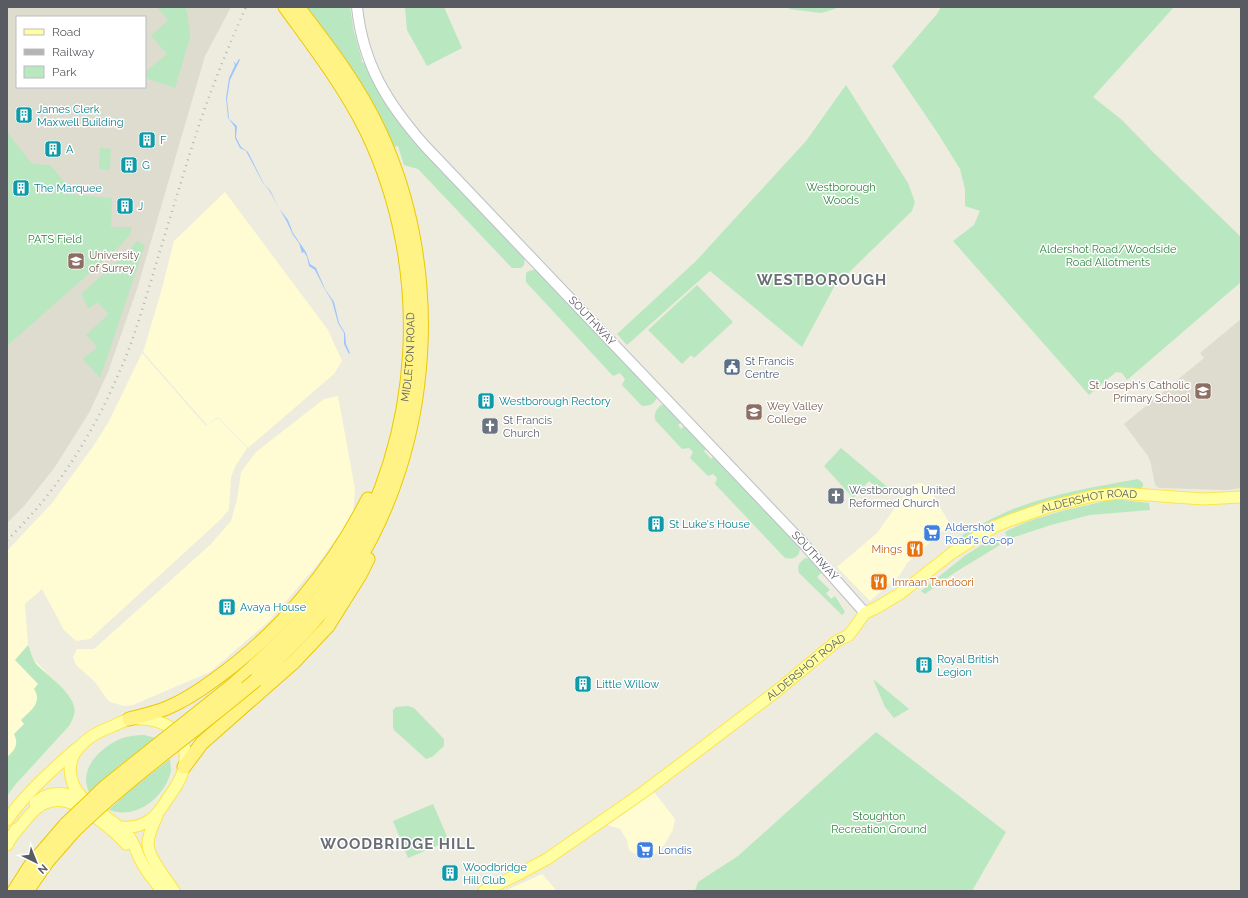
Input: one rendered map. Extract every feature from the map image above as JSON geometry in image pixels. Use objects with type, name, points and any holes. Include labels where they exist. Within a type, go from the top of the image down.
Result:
[{"type":"highway","name":"MIDLETON ROAD","points":[[70,828],[106,786],[235,683],[260,661],[296,625],[318,600],[343,564],[364,527],[378,498],[392,455],[403,409],[409,371],[410,308],[405,259],[394,205],[378,159],[351,102],[336,78],[285,7]]},
{"type":"highway","name":"MIDLETON ROAD","points":[[70,828],[217,713],[256,680],[297,641],[330,603],[352,572],[387,502],[409,435],[420,372],[422,336],[421,302],[411,225],[396,170],[379,129],[361,94],[348,74],[298,7]]},
{"type":"highway","points":[[129,719],[167,708],[201,690],[262,641],[297,604],[330,563],[362,511],[374,485],[403,409]]},
{"type":"highway","points":[[184,767],[202,743],[294,662],[328,626],[360,575],[374,546],[387,502]]},
{"type":"highway","points":[[14,891],[30,866],[70,828]]},
{"type":"highway","points":[[27,891],[70,828]]},
{"type":"main road","name":"ALDERSHOT ROAD","points":[[484,891],[547,859],[644,791],[778,690],[837,641],[849,635],[865,612],[876,608],[900,593],[952,554],[987,531],[1010,520],[1048,507],[1093,496],[1119,493],[1203,499],[1241,497]]},
{"type":"main road","points":[[84,800],[74,784],[71,771],[74,755],[83,741],[129,719],[157,721],[169,726],[179,735],[185,754],[184,767],[181,776],[151,828],[148,846],[153,858],[174,891]]},
{"type":"main road","points":[[7,820],[18,804],[54,768],[78,748]]},
{"type":"main road","points":[[7,845],[25,813],[35,802],[43,796],[52,793],[60,793],[84,800],[120,827],[134,843],[141,861]]},
{"type":"main road","points":[[13,835],[41,805],[57,801],[70,802],[91,815],[119,836],[141,861],[162,891]]},
{"type":"main road","points":[[120,827],[132,827],[144,824],[153,819],[160,812]]},
{"type":"street","name":"SOUTHWAY","points":[[357,7],[364,43],[374,71],[392,105],[404,122],[803,543],[865,612]]},
{"type":"shaded area","name":"University of Surrey","points":[[7,7],[231,7],[205,56],[138,286],[108,372],[90,411],[55,467],[24,506],[7,523]]},
{"type":"shaded area","points":[[225,192],[328,330],[342,361],[334,374],[248,448],[218,417],[207,425],[143,352],[174,241]]},
{"type":"shaded area","name":"St Joseph's Catholic Primary School","points":[[1241,319],[1241,488],[1228,490],[1159,488],[1155,485],[1148,456],[1124,424],[1204,358],[1200,353]]},
{"type":"shaded area","points":[[142,353],[206,426],[218,418],[247,448],[236,465],[231,477],[229,510],[219,521],[90,639],[76,641],[64,630],[42,589],[25,604],[28,645],[34,660],[60,686],[71,700],[75,715],[70,725],[16,784],[7,796],[7,551],[53,502],[94,445],[108,423]]},
{"type":"shaded area","points":[[338,396],[355,489],[353,516],[317,565],[268,622],[210,672],[133,705],[124,706],[110,702],[95,682],[76,665],[73,657],[77,649],[94,649],[210,545],[231,521],[237,499],[241,472],[256,452],[324,399]]},
{"type":"shaded area","points":[[922,483],[928,487],[950,524],[907,563],[900,575],[870,601],[837,567],[877,533],[911,486]]},
{"type":"shaded area","points":[[654,792],[675,819],[673,830],[664,845],[645,860],[629,850],[627,840],[620,829],[608,825]]},
{"type":"shaded area","points":[[542,874],[557,891],[505,891]]},
{"type":"green space","points":[[157,7],[184,7],[187,11],[190,38],[175,88],[146,78],[146,71],[167,54],[151,36],[168,20]]},
{"type":"green space","points":[[306,7],[350,7],[361,61],[365,64],[383,100],[405,130],[446,176],[525,258],[524,265],[521,268],[512,268],[418,169],[404,165],[398,146],[393,147],[376,109],[354,72]]},
{"type":"green space","points":[[405,7],[444,7],[462,48],[427,66],[407,30]]},
{"type":"green space","points":[[790,7],[836,7],[835,9],[821,13],[789,9]]},
{"type":"green space","name":"Aldershot Road/Woodside Road Allotments","points":[[941,7],[1174,7],[1093,97],[1122,120],[1241,237],[1241,282],[1127,380],[1122,373],[1116,372],[1089,395],[953,241],[974,225],[980,211],[965,206],[965,189],[960,169],[892,66],[937,14]]},
{"type":"green space","name":"Westborough Woods","points":[[846,85],[908,183],[915,202],[912,211],[834,287],[802,347],[710,271],[627,345],[617,334],[696,261],[806,141]]},
{"type":"green space","name":"PATS Field","points":[[7,132],[32,164],[50,165],[76,195],[112,198],[111,227],[132,227],[130,234],[121,245],[7,346]]},
{"type":"green space","points":[[100,148],[111,149],[110,170],[99,169]]},
{"type":"green space","points":[[137,241],[145,245],[100,378],[83,359],[97,347],[86,335],[109,314],[97,302],[89,309],[81,294],[129,251]]},
{"type":"green space","points":[[537,270],[657,397],[653,403],[642,406],[622,385],[625,379],[620,373],[613,376],[526,282],[526,273]]},
{"type":"green space","points":[[697,285],[733,322],[694,358],[691,355],[682,364],[648,330]]},
{"type":"green space","points":[[661,405],[664,405],[681,423],[678,425],[681,429],[684,426],[706,449],[704,451],[711,459],[713,457],[718,459],[799,545],[800,549],[797,556],[785,558],[715,484],[717,478],[713,474],[708,476],[690,458],[693,452],[689,448],[682,449],[655,420],[656,412]]},
{"type":"green space","points":[[841,448],[891,490],[886,496],[869,481],[853,498],[824,466]]},
{"type":"green space","points":[[1138,479],[1143,483],[1140,490],[1106,489],[972,536],[958,539],[967,532],[984,523],[1021,506],[1079,490]]},
{"type":"green space","points":[[1114,499],[1149,503],[1150,510],[1090,515],[1051,525],[1008,539],[1005,532],[1045,516]]},
{"type":"green space","points":[[994,537],[1000,545],[954,573],[925,594],[921,591],[966,555]]},
{"type":"green space","points":[[805,558],[813,561],[823,571],[817,577],[830,590],[826,593],[831,599],[835,596],[845,612],[842,615],[799,573],[799,565]]},
{"type":"green space","points":[[28,645],[35,663],[68,694],[75,709],[70,725],[16,784],[7,796],[7,757],[12,752],[16,744],[14,734],[24,724],[21,720],[34,706],[37,698],[34,689],[38,684],[15,660]]},
{"type":"green space","points":[[873,679],[909,709],[894,718],[885,707]]},
{"type":"green space","points":[[408,706],[414,708],[444,739],[444,746],[432,757],[426,759],[394,730],[393,710],[396,707]]},
{"type":"green space","name":"Stoughton Recreation Ground","points":[[876,732],[1006,832],[972,891],[695,891],[698,882],[738,856]]},
{"type":"green space","points":[[144,735],[156,738],[120,765],[89,792],[86,783],[86,775],[93,760],[105,748],[120,739]]},
{"type":"green space","points":[[170,759],[171,771],[169,777],[165,786],[154,799],[148,804],[134,811],[118,812],[109,810],[128,792]]},
{"type":"green space","points":[[433,804],[449,841],[408,858],[393,821]]},
{"type":"water","points":[[239,59],[240,60],[230,80],[227,99],[229,119],[237,126],[236,137],[241,147],[248,152],[264,184],[270,190],[278,206],[269,190],[263,183],[246,151],[240,148],[235,138],[235,127],[228,118],[226,98],[229,78],[235,65],[233,61],[236,64]]},
{"type":"water","points":[[280,209],[288,220],[293,233],[306,252],[310,264],[316,268],[325,289],[334,302],[339,323],[345,333],[349,354],[344,344],[344,333],[338,323],[332,301],[324,288],[315,270],[309,266],[307,257],[304,252],[302,253],[299,243],[293,235]]},
{"type":"railway","points":[[7,540],[41,503],[71,463],[108,398],[128,352],[140,317],[202,115],[246,7]]},
{"type":"place","name":"James Clerk Maxwell Building","points":[[24,115]]},
{"type":"place","name":"F","points":[[147,140]]},
{"type":"place","name":"A","points":[[53,149]]},
{"type":"place","name":"G","points":[[129,165]]},
{"type":"place","name":"The Marquee","points":[[21,188]]},
{"type":"place","name":"J","points":[[125,206]]},
{"type":"place","name":"University of Surrey","points":[[76,261]]},
{"type":"place","name":"St Francis Centre","points":[[732,367]]},
{"type":"place","name":"St Joseph's Catholic Primary School","points":[[1203,391]]},
{"type":"place","name":"Westborough Rectory","points":[[486,401]]},
{"type":"place","name":"Wey Valley College","points":[[754,412]]},
{"type":"place","name":"St Francis Church","points":[[490,426]]},
{"type":"place","name":"Westborough United Reformed Church","points":[[836,496]]},
{"type":"place","name":"St Luke's House","points":[[656,524]]},
{"type":"place","name":"Aldershot Road's Co-op","points":[[932,533]]},
{"type":"place","name":"Mings","points":[[915,549]]},
{"type":"place","name":"Imraan Tandoori","points":[[879,582]]},
{"type":"place","name":"Avaya House","points":[[227,607]]},
{"type":"place","name":"Royal British Legion","points":[[924,665]]},
{"type":"place","name":"Little Willow","points":[[583,684]]},
{"type":"place","name":"Londis","points":[[645,850]]},
{"type":"place","name":"Woodbridge Hill Club","points":[[450,873]]},
{"type":"district","name":"WESTBOROUGH","points":[[822,280]]},
{"type":"district","name":"WOODBRIDGE HILL","points":[[398,844]]}]
